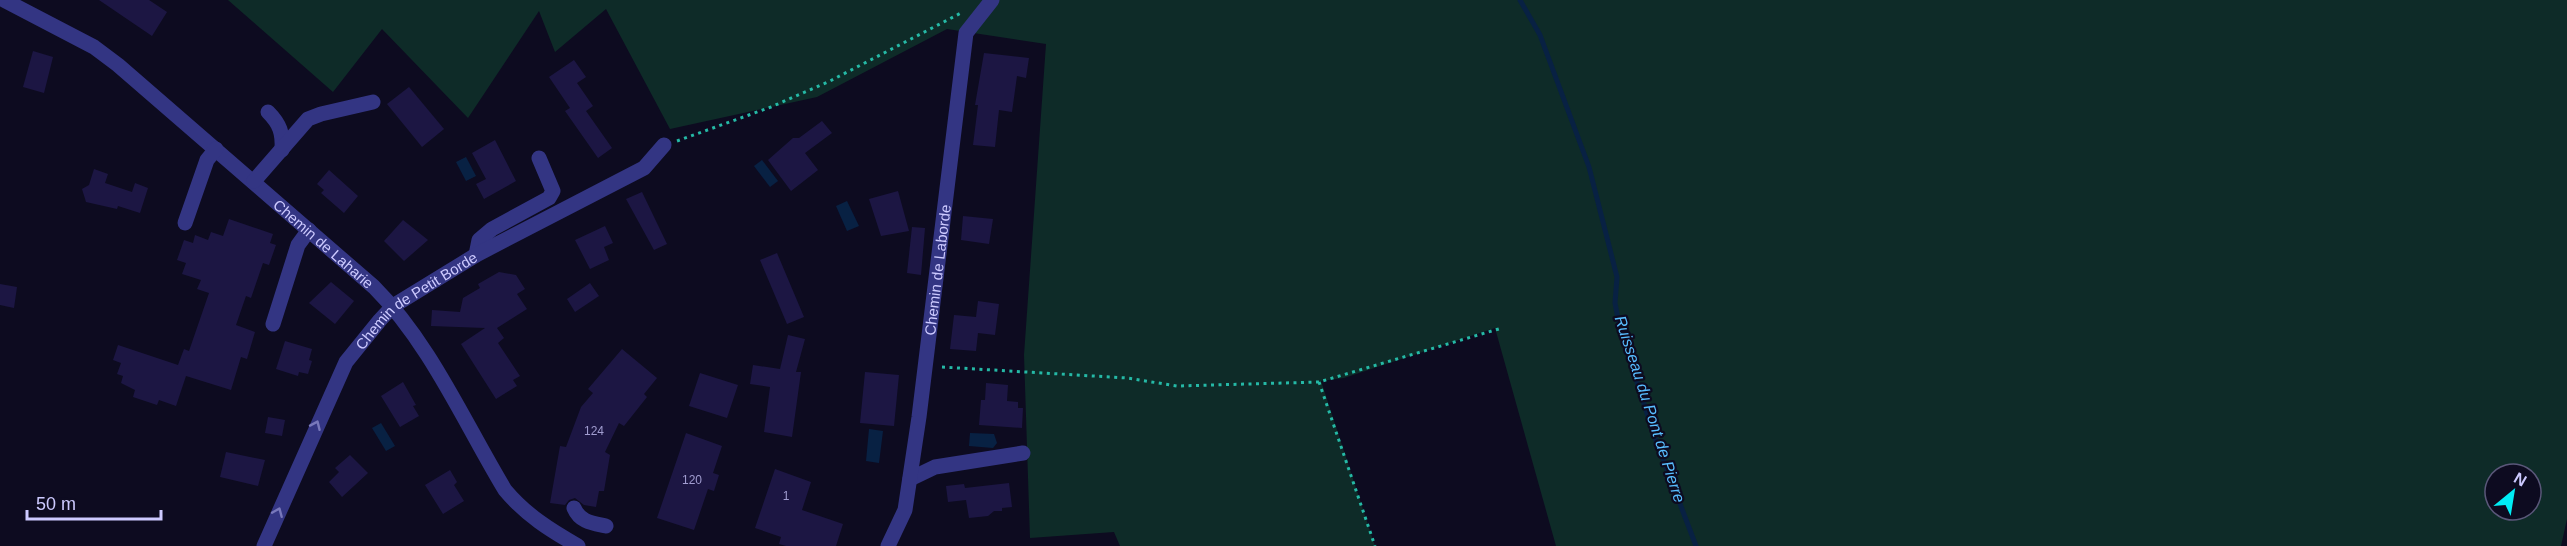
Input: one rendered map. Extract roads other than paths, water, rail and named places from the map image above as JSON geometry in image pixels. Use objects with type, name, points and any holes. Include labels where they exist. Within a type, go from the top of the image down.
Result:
[{"type":"street","name":"Chemin de Laharie","points":[[4,0],[94,47],[216,149],[393,306],[429,360],[505,490],[520,508],[541,525],[578,546]]},
{"type":"street","name":"Chemin de Laborde","points":[[888,546],[905,510],[910,479],[966,33],[992,0]]},
{"type":"street","points":[[254,182],[308,119],[373,102]]},
{"type":"street","points":[[268,112],[277,121],[283,134],[282,150]]},
{"type":"street","name":"Chemin de Petit Borde","points":[[264,546],[346,362],[393,306],[476,255],[645,168],[664,145]]},
{"type":"street","points":[[185,223],[207,160],[216,149]]},
{"type":"street","points":[[476,255],[479,240],[492,229],[549,198],[553,191],[539,158]]},
{"type":"street","points":[[273,324],[298,245],[309,230]]},
{"type":"street","points":[[910,479],[935,467],[1023,453]]},
{"type":"street","points":[[574,508],[577,515],[588,522],[606,525]]},
{"type":"water","points":[[466,157],[476,176],[466,181],[456,162]]},
{"type":"water","points":[[762,160],[778,181],[770,187],[754,166]]},
{"type":"water","points":[[847,201],[859,226],[847,231],[836,206]]},
{"type":"water","points":[[381,423],[395,446],[386,451],[372,428]]},
{"type":"water","points":[[869,429],[883,431],[879,463],[866,461]]},
{"type":"water","points":[[970,433],[994,434],[997,443],[993,448],[969,446]]},
{"type":"waterway","name":"Ruisseau du Pont de Pierre","points":[[1520,0],[1540,35],[1589,167],[1617,277],[1615,303],[1620,329],[1654,435],[1696,546]]}]
